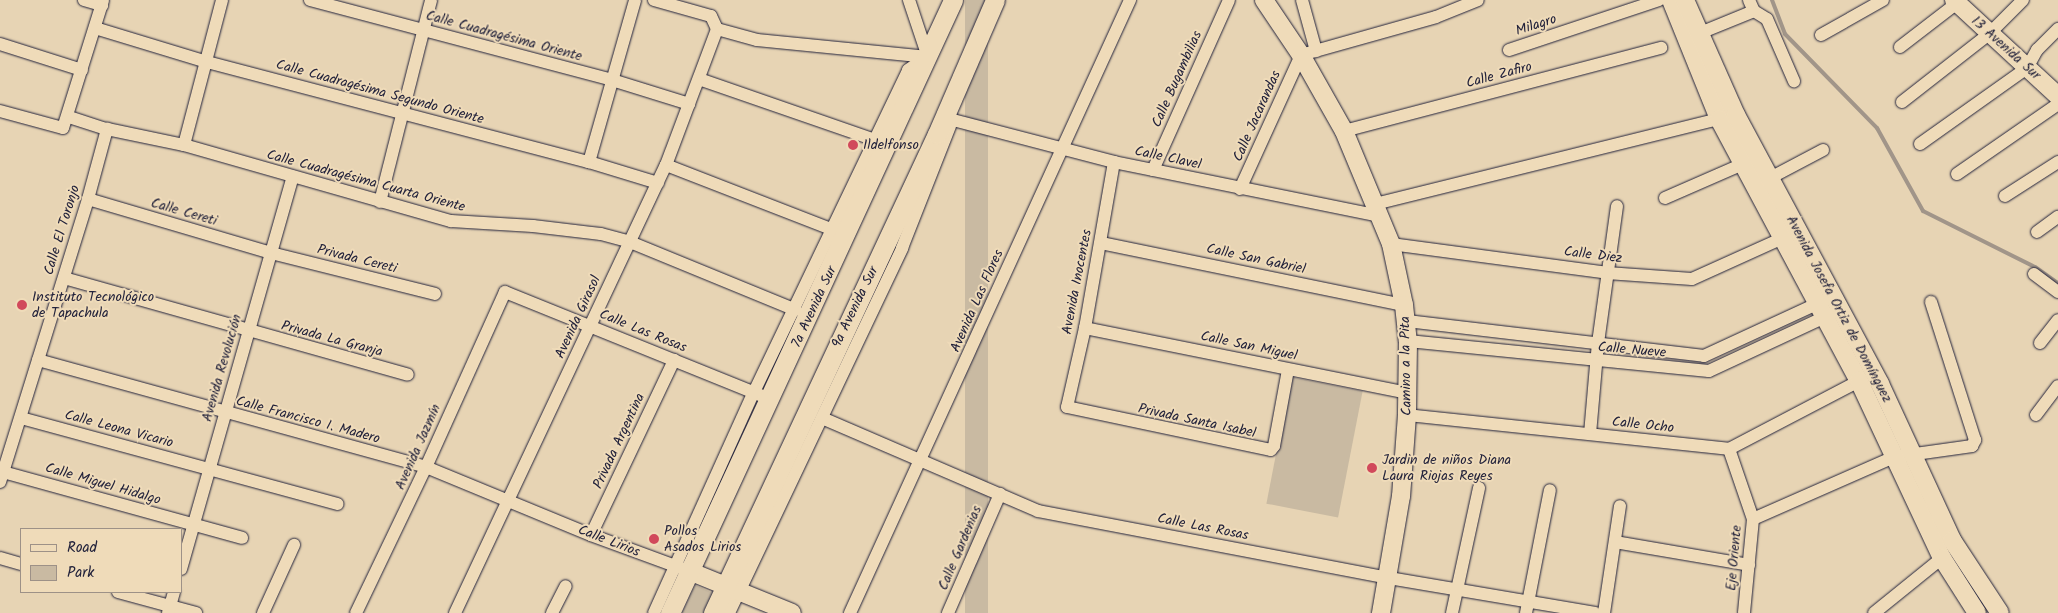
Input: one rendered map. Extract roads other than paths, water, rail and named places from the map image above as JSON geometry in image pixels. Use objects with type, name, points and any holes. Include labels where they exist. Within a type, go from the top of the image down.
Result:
[{"type":"main road","name":"7a Avenida Sur","points":[[670,613],[683,568],[762,396],[954,0]]},
{"type":"main road","name":"9a Avenida Sur","points":[[713,613],[733,589],[996,0]]},
{"type":"main road","name":"Camino a la Pita","points":[[1264,0],[1308,53],[1344,131],[1392,244],[1406,313],[1408,393],[1401,496],[1389,578],[1381,613]]},
{"type":"main road","name":"Avenida Josefa Ortiz de Domínguez","points":[[1671,0],[1719,118],[1783,238],[1830,306],[1859,381],[1942,558],[1977,613]]},
{"type":"main road","name":"Avenida Josefa Ortiz de Domínguez","points":[[1685,0],[1736,115],[1770,178],[1830,306],[1912,454],[1952,540],[2000,613]]},
{"type":"main road","name":"13 Avenida Sur","points":[[1957,1],[1989,34],[2058,96]]},
{"type":"main road","name":"Calle Lirios","points":[[683,568],[792,613]]},
{"type":"street","points":[[66,123],[102,2],[84,0]]},
{"type":"street","points":[[184,145],[222,0]]},
{"type":"street","name":"Calle Cuadragésima Oriente","points":[[310,0],[612,80],[690,104]]},
{"type":"street","points":[[380,202],[400,113],[431,0]]},
{"type":"street","points":[[589,162],[635,0]]},
{"type":"street","points":[[654,0],[711,16],[717,29],[757,40],[928,57]]},
{"type":"street","points":[[909,0],[928,57]]},
{"type":"street","name":"Avenida Las Flores","points":[[850,613],[1130,0]]},
{"type":"street","name":"Calle Bugambilias","points":[[1153,170],[1229,0]]},
{"type":"street","points":[[1302,0],[1308,53],[1436,17],[1478,0]]},
{"type":"street","name":"Milagro","points":[[1509,50],[1659,0]]},
{"type":"street","points":[[1821,35],[1883,0]]},
{"type":"street","points":[[1902,102],[1989,34],[2022,0]]},
{"type":"street","points":[[1900,47],[1957,1]]},
{"type":"street","points":[[1700,33],[1752,6],[1767,19],[1794,81]]},
{"type":"street","name":"Calle Cuadragésima Segundo Oriente","points":[[95,28],[207,62],[589,162],[658,183]]},
{"type":"street","points":[[1920,144],[2027,68],[2037,50],[2058,28]]},
{"type":"street","name":"Avenida Girasol","points":[[455,613],[658,183],[690,104],[717,29]]},
{"type":"street","points":[[729,613],[733,589],[822,418],[902,248],[953,120],[978,41]]},
{"type":"street","points":[[0,44],[82,70]]},
{"type":"street","name":"Calle Zafiro","points":[[1344,131],[1661,48]]},
{"type":"street","name":"Calle Jacarandas","points":[[1240,189],[1308,53]]},
{"type":"street","points":[[762,396],[796,310],[840,233],[875,140],[908,70],[928,57]]},
{"type":"street","points":[[699,79],[875,140]]},
{"type":"street","points":[[1957,174],[2058,104]]},
{"type":"street","name":"Calle Cuadragésima Cuarta Oriente","points":[[0,111],[107,129],[184,145],[380,202],[468,224],[532,226],[601,234],[630,242],[796,310]]},
{"type":"street","points":[[1377,210],[1719,118]]},
{"type":"street","name":"Calle Clavel","points":[[953,120],[1062,150],[1240,189],[1377,210]]},
{"type":"street","name":"Calle El Toronjo","points":[[2,477],[88,199],[107,129]]},
{"type":"street","points":[[1770,178],[1823,150]]},
{"type":"street","name":"Avenida Inocentes","points":[[1067,407],[1085,328],[1114,162]]},
{"type":"street","points":[[2006,196],[2058,162]]},
{"type":"street","points":[[1665,198],[1743,164]]},
{"type":"street","points":[[666,165],[840,233]]},
{"type":"street","name":"Avenida Revolución","points":[[182,565],[292,177]]},
{"type":"street","name":"Calle Cereti","points":[[88,199],[271,253]]},
{"type":"street","points":[[1590,434],[1598,343],[1617,206]]},
{"type":"street","points":[[2037,232],[2058,217]]},
{"type":"street","name":"Calle Diez","points":[[1392,244],[1607,273],[1692,279],[1783,238]]},
{"type":"street","name":"Calle San Gabriel","points":[[1101,243],[1406,313]]},
{"type":"street","name":"Privada Cereti","points":[[271,253],[435,294]]},
{"type":"street","points":[[2034,274],[2058,292]]},
{"type":"street","name":"Privada La Granja","points":[[64,278],[249,332],[408,375]]},
{"type":"street","name":"Calle Las Rosas","points":[[505,292],[762,396]]},
{"type":"street","name":"Avenida Jazmín","points":[[356,613],[426,467],[505,292]]},
{"type":"street","points":[[1753,518],[1894,457],[1966,449],[1974,440],[1931,302]]},
{"type":"street","name":"Calle Nueve","points":[[1406,313],[1598,343],[1704,356],[1830,306]]},
{"type":"street","name":"Calle Nueve","points":[[1408,341],[1596,362],[1709,371],[1830,306]]},
{"type":"street","points":[[2040,343],[2058,320]]},
{"type":"street","name":"Calle San Miguel","points":[[1085,328],[1408,393]]},
{"type":"street","name":"Calle Francisco I. Madero","points":[[38,360],[426,467]]},
{"type":"street","name":"Privada Argentina","points":[[591,535],[674,360]]},
{"type":"street","name":"Privada Santa Isabel","points":[[1067,407],[1271,450],[1274,446],[1288,370]]},
{"type":"street","points":[[1729,449],[1859,381]]},
{"type":"street","points":[[2036,415],[2058,386]]},
{"type":"street","name":"Calle Ocho","points":[[1407,414],[1729,449]]},
{"type":"street","name":"Calle Leona Vicario","points":[[21,418],[338,504]]},
{"type":"street","name":"Calle Las Rosas","points":[[822,418],[1038,511],[1389,578],[1458,589],[1527,607],[1595,613]]},
{"type":"street","name":"Eje Oriente","points":[[1729,449],[1753,518],[1744,613]]},
{"type":"street","name":"Calle Lirios","points":[[426,467],[591,535],[683,568]]},
{"type":"street","name":"Calle Miguel Hidalgo","points":[[2,477],[242,538]]},
{"type":"street","points":[[1452,613],[1479,488]]},
{"type":"street","points":[[1527,607],[1550,490]]},
{"type":"street","name":"Calle Gardenias","points":[[948,613],[1000,494]]},
{"type":"street","points":[[1604,613],[1620,506]]},
{"type":"street","points":[[1615,542],[1749,565]]},
{"type":"street","points":[[263,613],[294,545]]},
{"type":"street","points":[[0,558],[20,564]]},
{"type":"street","points":[[1874,613],[1942,558]]},
{"type":"street","points":[[654,613],[683,568]]},
{"type":"street","points":[[552,613],[566,586]]},
{"type":"street","points":[[121,593],[169,610],[196,613]]},
{"type":"street","points":[[169,610],[174,593]]},
{"type":"waterway","points":[[1772,0],[1785,34],[1877,128],[1923,211],[2035,267],[2058,283]]},
{"type":"place","name":"Ildelfonso","points":[[853,145]]},
{"type":"place","name":"Instituto Tecnológico de Tapachula","points":[[22,305]]},
{"type":"place","name":"Jardin de niños Diana Laura Riojas Reyes","points":[[1372,468]]},
{"type":"place","name":"Pollos Asados Lirios","points":[[654,539]]}]
